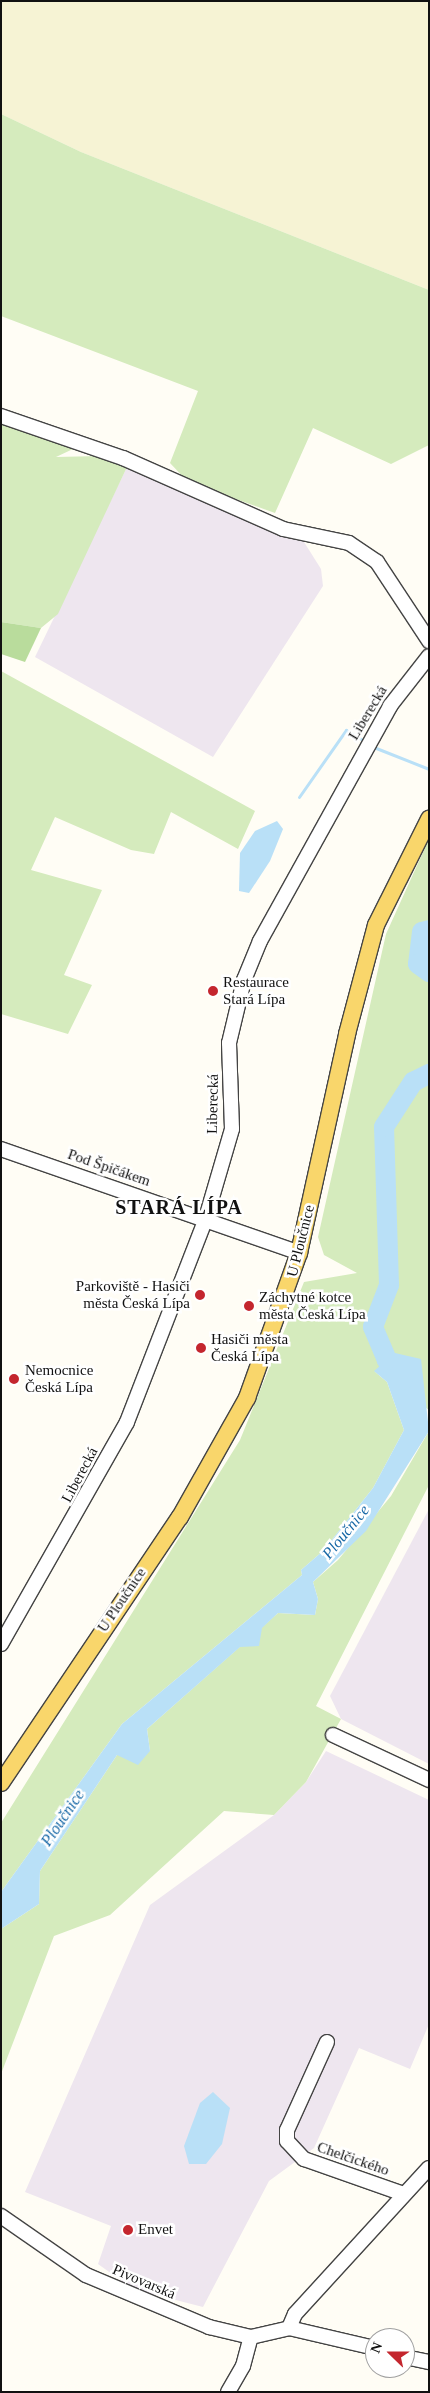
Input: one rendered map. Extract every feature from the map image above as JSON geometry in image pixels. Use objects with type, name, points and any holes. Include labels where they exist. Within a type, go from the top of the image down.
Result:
[{"type":"main road","name":"U Ploučnice","points":[[1,1782],[224,1444],[281,1314],[300,1253],[347,1034],[376,925],[429,819]]},
{"type":"street","points":[[1,416],[124,458],[283,529],[349,543],[377,562],[429,641]]},
{"type":"street","name":"Liberecká","points":[[1,1644],[127,1422],[206,1218],[232,1129],[229,1043],[244,980],[304,858],[390,706],[429,656]]},
{"type":"street","name":"Pod Špičákem","points":[[1,1149],[206,1218],[300,1253]]},
{"type":"street","points":[[333,1735],[429,1780]]},
{"type":"street","name":"Chelčického","points":[[327,2042],[287,2130],[287,2141],[304,2159],[404,2194]]},
{"type":"street","points":[[365,2346],[289,2328],[295,2314],[404,2194],[427,2173]]},
{"type":"street","name":"Pivovarská","points":[[1,2216],[86,2275],[209,2327],[250,2337],[289,2328]]},
{"type":"street","points":[[228,2392],[243,2366],[250,2337]]},
{"type":"street","points":[[415,2359],[429,2362]]},
{"type":"shaded area","points":[[1,1],[429,1],[429,290],[81,152],[1,114]]},
{"type":"shaded area","points":[[127,467],[304,542],[321,569],[323,586],[213,757],[35,657]]},
{"type":"shaded area","points":[[429,1509],[429,1764],[341,1719],[330,1696]]},
{"type":"shaded area","points":[[326,1751],[429,1800],[429,2024],[410,2069],[359,2048],[314,2148],[269,2181],[203,2307],[133,2289],[98,2264],[111,2226],[25,2192],[150,1905],[274,1815],[306,1782]]},
{"type":"green space","points":[[1,114],[81,152],[429,290],[429,445],[391,464],[313,428],[275,513],[188,482],[170,463],[198,391],[1,316]]},
{"type":"green space","points":[[1,422],[73,449],[56,457],[99,456],[127,467],[58,614],[41,628],[1,622]]},
{"type":"green space","points":[[1,622],[41,628],[25,662],[1,654]]},
{"type":"green space","points":[[1,671],[255,811],[238,849],[171,812],[154,854],[131,850],[55,817],[31,870],[102,890],[64,975],[92,985],[68,1034],[1,1014]]},
{"type":"green space","points":[[429,839],[429,1410],[374,1371],[387,1382],[404,1430],[373,1488],[323,1551],[301,1570],[302,1575],[122,1724],[1,1892],[1,1823],[240,1440],[304,1282],[357,1273],[324,1255],[318,1237],[386,934]]},
{"type":"green space","points":[[429,1431],[429,1485],[316,1706],[341,1719],[306,1782],[274,1815],[224,1811],[110,1915],[54,1936],[1,2074],[1,1929],[39,1904],[40,1871],[117,1755],[150,1751],[147,1729],[278,1613],[315,1615],[318,1599],[313,1582],[338,1560],[391,1496]]},
{"type":"water","points":[[277,821],[283,829],[270,861],[249,893],[239,891],[240,853],[255,831]]},
{"type":"water","points":[[395,1353],[421,1359],[429,1431],[366,1531],[313,1582],[318,1599],[315,1615],[278,1613],[262,1628],[259,1646],[240,1647],[147,1729],[150,1751],[138,1765],[117,1755],[40,1871],[39,1904],[1,1929],[1,1892],[122,1724],[302,1575],[301,1570],[323,1551],[373,1488],[404,1430],[387,1382],[374,1371]]},
{"type":"water","points":[[213,2092],[230,2108],[222,2144],[206,2164],[189,2164],[184,2146],[200,2103]]},
{"type":"waterway","points":[[299,797],[346,730],[364,741]]},
{"type":"waterway","points":[[376,748],[429,769]]},
{"type":"waterway","name":"Ploučnice","points":[[429,930],[422,932],[418,964],[429,972]]},
{"type":"waterway","name":"Ploučnice","points":[[403,1380],[387,1360],[373,1327],[389,1285],[384,1127],[413,1082],[429,1074]]},
{"type":"place","name":"Restaurace Stará Lípa","points":[[213,991]]},
{"type":"place","name":"Parkoviště - Hasiči města Česká Lípa","points":[[200,1295]]},
{"type":"place","name":"Záchytné kotce města Česká Lípa","points":[[249,1306]]},
{"type":"place","name":"Hasiči města Česká Lípa","points":[[201,1348]]},
{"type":"place","name":"Nemocnice Česká Lípa","points":[[14,1379]]},
{"type":"place","name":"Envet","points":[[128,2230]]},
{"type":"district","name":"STARÁ LÍPA","points":[[179,1207]]}]
